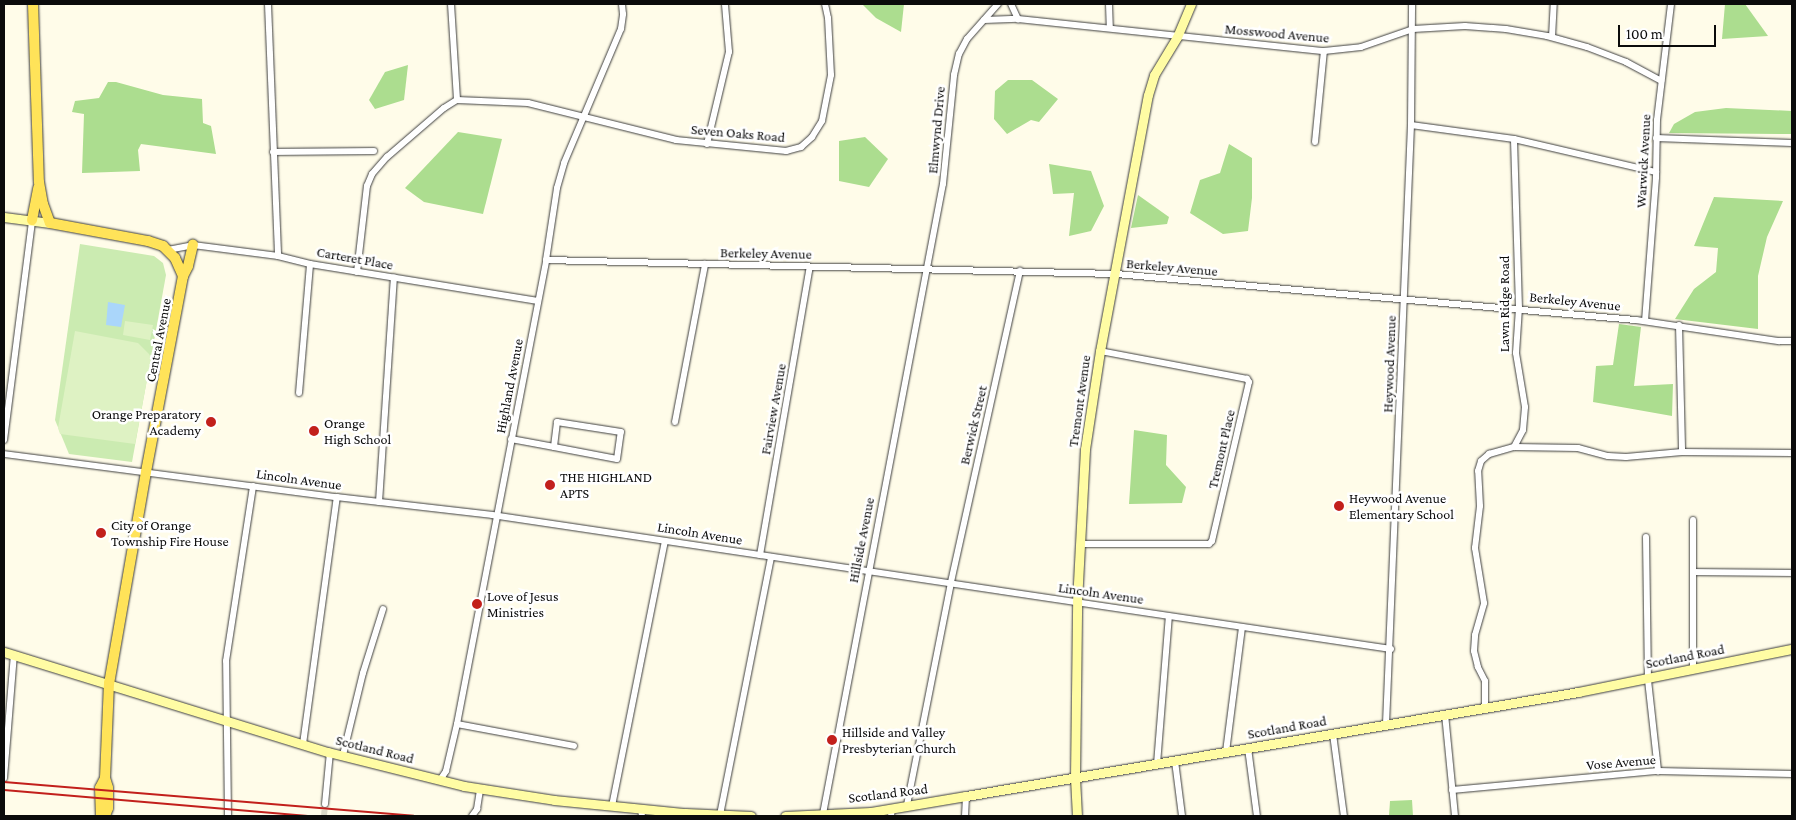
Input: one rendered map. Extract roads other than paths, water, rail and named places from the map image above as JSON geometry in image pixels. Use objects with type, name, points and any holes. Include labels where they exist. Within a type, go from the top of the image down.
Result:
[{"type":"main road","points":[[32,220],[39,182],[33,4]]},
{"type":"main road","name":"Tremont Avenue","points":[[1077,816],[1075,778],[1077,602],[1086,449],[1100,351],[1116,274],[1148,95],[1154,75],[1177,37],[1191,4]]},
{"type":"main road","points":[[39,182],[50,223]]},
{"type":"main road","points":[[4,217],[32,220],[148,241],[168,250],[176,258],[183,276]]},
{"type":"main road","name":"Central Avenue","points":[[105,816],[108,808],[108,788],[105,778],[109,683],[183,276],[188,266],[193,245]]},
{"type":"main road","name":"Scotland Road","points":[[785,816],[871,812],[892,814],[907,806],[1485,708],[1792,649]]},
{"type":"main road","name":"Scotland Road","points":[[4,652],[330,752],[480,789],[612,806],[641,814],[751,816]]},
{"type":"main road","name":"Central Avenue","points":[[101,816],[100,788],[105,778]]},
{"type":"street","points":[[268,4],[278,256]]},
{"type":"street","points":[[357,272],[367,186],[372,174],[387,157],[444,108],[457,100],[451,4]]},
{"type":"street","name":"Highland Avenue","points":[[440,780],[446,771],[457,724],[546,260],[557,188],[583,118],[621,29],[622,4]]},
{"type":"street","points":[[707,144],[729,52],[725,4]]},
{"type":"street","name":"Seven Oaks Road","points":[[457,100],[528,103],[676,140],[786,151],[801,147],[812,137],[822,121],[831,75],[828,18],[825,4]]},
{"type":"street","name":"Elmwynd Drive","points":[[926,271],[943,184],[958,54],[967,39],[998,4]]},
{"type":"street","points":[[1011,4],[1018,19]]},
{"type":"street","points":[[1110,4],[1110,28]]},
{"type":"street","name":"Heywood Avenue","points":[[1386,724],[1391,648],[1411,125],[1412,4]]},
{"type":"street","points":[[1552,37],[1554,4]]},
{"type":"street","name":"Warwick Avenue","points":[[1645,321],[1656,172],[1656,138],[1671,4]]},
{"type":"street","name":"Mosswood Avenue","points":[[984,20],[1018,19],[1324,51],[1361,47],[1413,29],[1465,26],[1506,29],[1552,37],[1587,47],[1626,62],[1661,81]]},
{"type":"street","points":[[1315,142],[1324,51]]},
{"type":"street","points":[[1411,125],[1514,139],[1656,172]]},
{"type":"street","points":[[1656,138],[1792,143]]},
{"type":"street","name":"Lawn Ridge Road","points":[[1514,139],[1519,308],[1516,353],[1525,407],[1523,430],[1514,447]]},
{"type":"street","points":[[273,152],[374,152]]},
{"type":"street","points":[[4,440],[32,220]]},
{"type":"street","name":"Carteret Place","points":[[168,250],[193,245],[278,256],[310,264],[538,301]]},
{"type":"street","name":"Berkeley Avenue","points":[[546,260],[926,271],[1116,274],[1519,308],[1679,325],[1779,341],[1792,341]]},
{"type":"street","points":[[299,393],[310,264]]},
{"type":"street","points":[[675,422],[705,264]]},
{"type":"street","name":"Fairview Avenue","points":[[760,555],[810,267]]},
{"type":"street","name":"Hillside Avenue","points":[[822,814],[867,571],[926,271]]},
{"type":"street","name":"Berwick Street","points":[[907,806],[951,584],[1020,271]]},
{"type":"street","points":[[379,502],[394,278]]},
{"type":"street","points":[[1679,325],[1682,452]]},
{"type":"street","name":"Tremont Place","points":[[1080,544],[1209,544],[1212,541],[1249,382],[1247,379],[1100,351]]},
{"type":"street","points":[[511,439],[617,459],[621,432],[557,422],[554,447]]},
{"type":"street","points":[[1485,708],[1485,681],[1478,667],[1474,651],[1475,635],[1484,604],[1475,548],[1480,506],[1478,471],[1481,461],[1489,454],[1514,447],[1578,448],[1626,457],[1682,452],[1792,453]]},
{"type":"street","name":"Lincoln Avenue","points":[[4,454],[337,497],[497,515],[1391,648]]},
{"type":"street","points":[[228,816],[226,661],[253,486]]},
{"type":"street","points":[[303,744],[337,497]]},
{"type":"street","points":[[1693,520],[1693,669]]},
{"type":"street","points":[[1646,537],[1648,678],[1658,770]]},
{"type":"street","points":[[612,806],[665,541]]},
{"type":"street","points":[[720,815],[771,557]]},
{"type":"street","points":[[1693,572],[1792,573]]},
{"type":"street","points":[[343,755],[363,673],[383,609]]},
{"type":"street","points":[[1157,764],[1169,616]]},
{"type":"street","points":[[1226,752],[1242,627]]},
{"type":"street","points":[[4,778],[7,708],[14,655]]},
{"type":"street","points":[[1445,714],[1455,816]]},
{"type":"street","points":[[457,724],[574,746]]},
{"type":"street","points":[[1333,734],[1344,816]]},
{"type":"street","points":[[1248,748],[1257,816]]},
{"type":"street","points":[[325,804],[330,752]]},
{"type":"street","points":[[1175,761],[1182,815]]},
{"type":"street","name":"Vose Avenue","points":[[1452,790],[1658,770],[1792,774]]},
{"type":"street","points":[[479,816],[477,808],[480,789]]},
{"type":"street","points":[[966,796],[966,814]]},
{"type":"street","points":[[472,816],[477,808]]},
{"type":"water","points":[[108,302],[125,305],[121,327],[106,325]]},
{"type":"tunnel","points":[[324,816],[325,804]]},
{"type":"railway","points":[[4,782],[414,816]]},
{"type":"railway","points":[[4,790],[308,816]]},
{"type":"place","name":"Orange Preparatory Academy","points":[[211,422]]},
{"type":"place","name":"Orange High School","points":[[314,431]]},
{"type":"place","name":"THE HIGHLAND APTS","points":[[550,485]]},
{"type":"place","name":"Heywood Avenue Elementary School","points":[[1339,506]]},
{"type":"place","name":"City of Orange Township Fire House","points":[[101,533]]},
{"type":"place","name":"Love of Jesus Ministries","points":[[477,604]]},
{"type":"place","name":"Hillside and Valley Presbyterian Church","points":[[832,740]]}]
